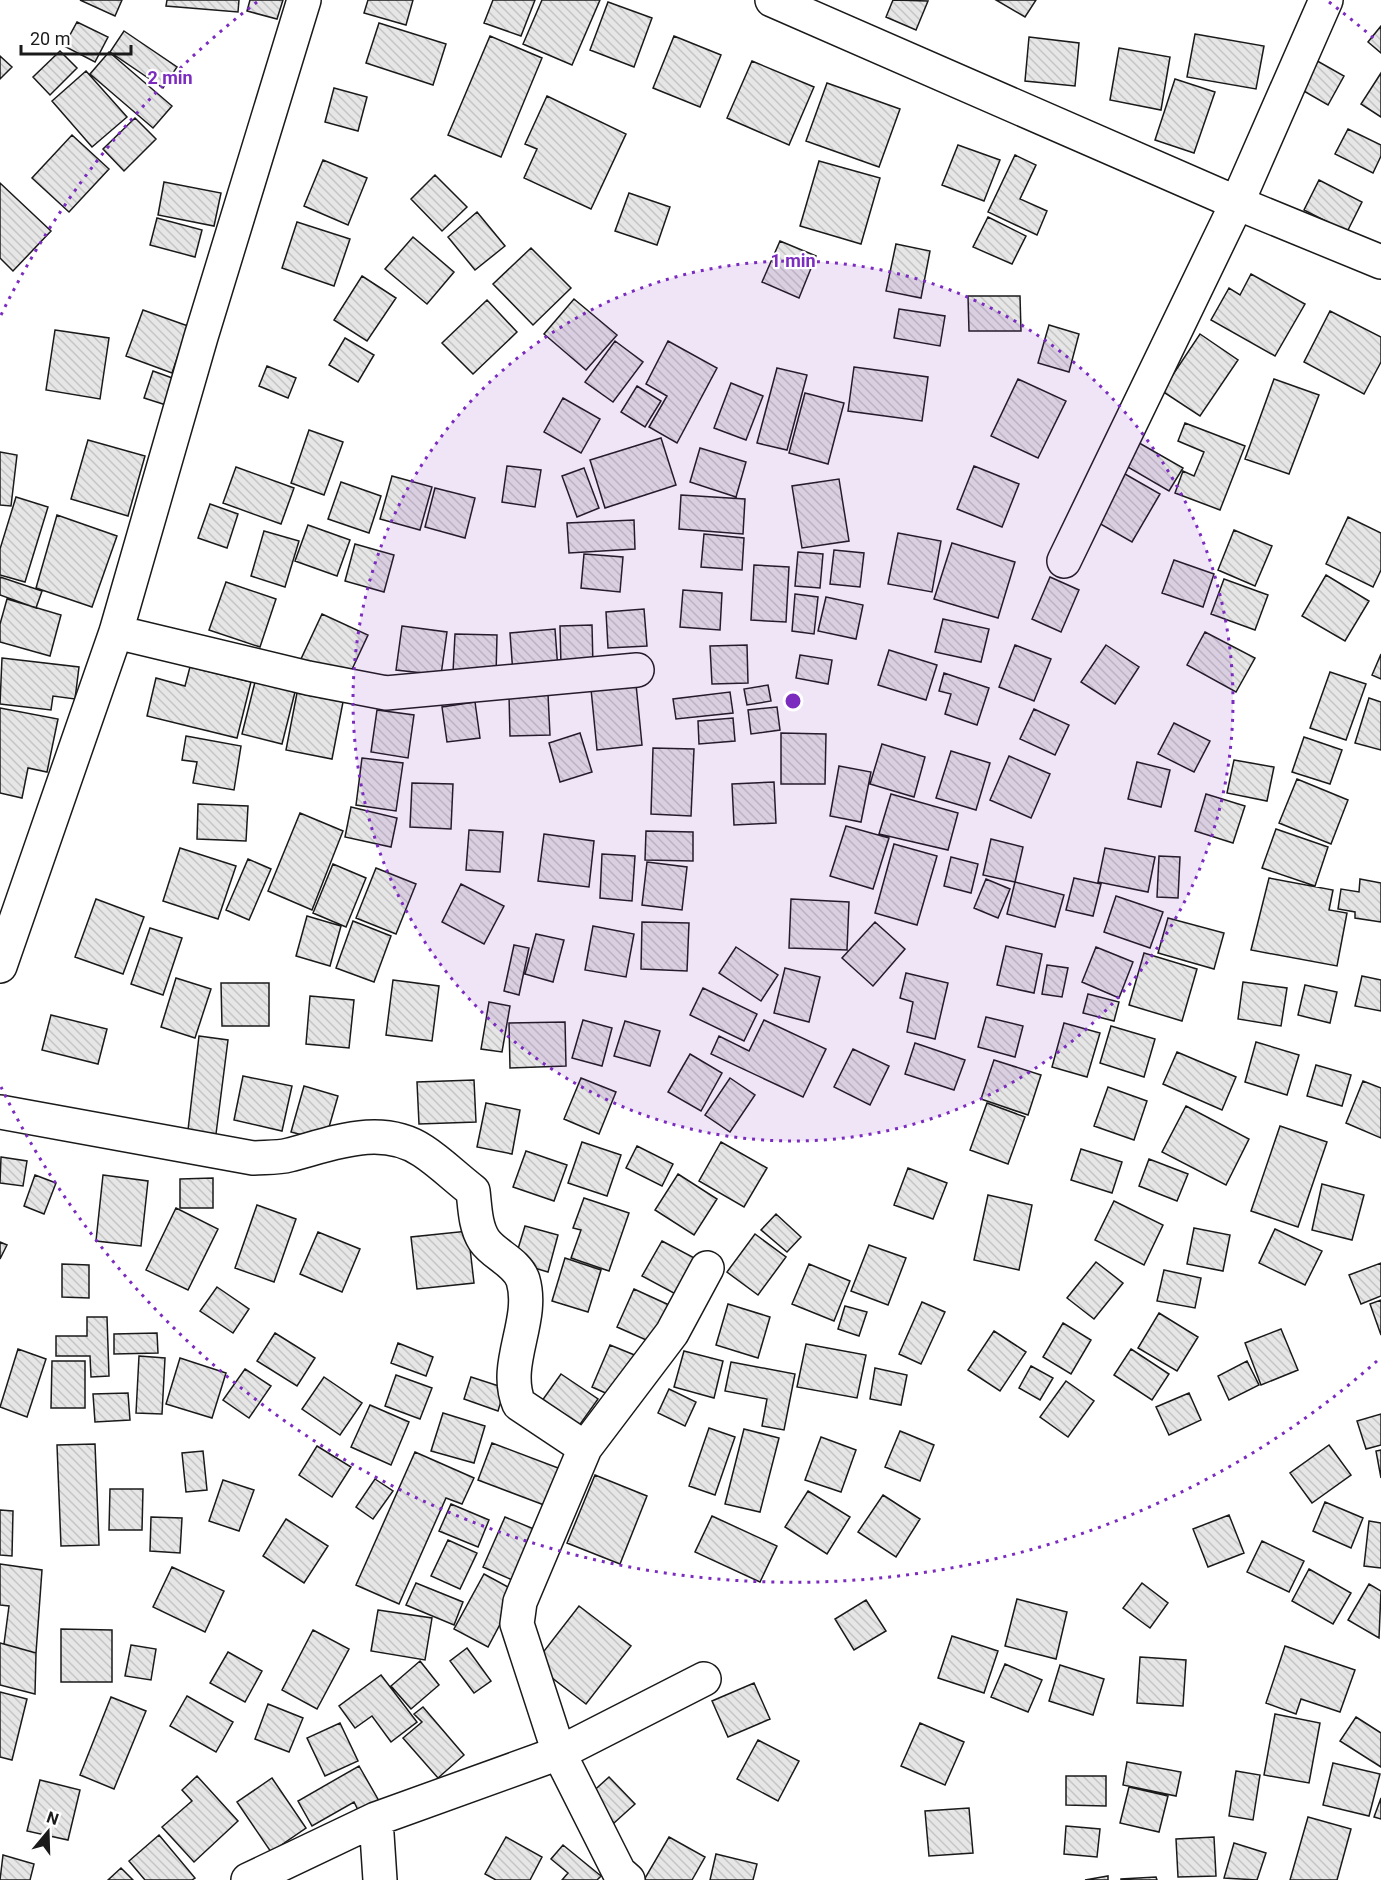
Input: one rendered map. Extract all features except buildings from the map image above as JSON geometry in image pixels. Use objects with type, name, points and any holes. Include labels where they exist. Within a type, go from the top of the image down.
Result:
[{"type":"street","points":[[0,966],[116,632],[201,337],[304,0]]},
{"type":"street","points":[[772,0],[1237,203],[1381,262]]},
{"type":"street","points":[[1064,561],[1237,203],[1326,0]]},
{"type":"street","points":[[116,632],[308,678],[386,693],[637,670]]},
{"type":"street","points":[[0,1112],[252,1158],[287,1156],[326,1143],[369,1136],[399,1141],[422,1150],[473,1191],[478,1227],[484,1239],[515,1268],[523,1280],[524,1312],[514,1384],[519,1404],[585,1448]]},
{"type":"street","points":[[628,1880],[619,1872],[560,1753],[517,1624],[527,1582],[585,1448],[672,1333],[707,1268]]},
{"type":"street","points":[[248,1880],[376,1819],[560,1753],[704,1679]]},
{"type":"street","points":[[376,1819],[380,1880]]}]
